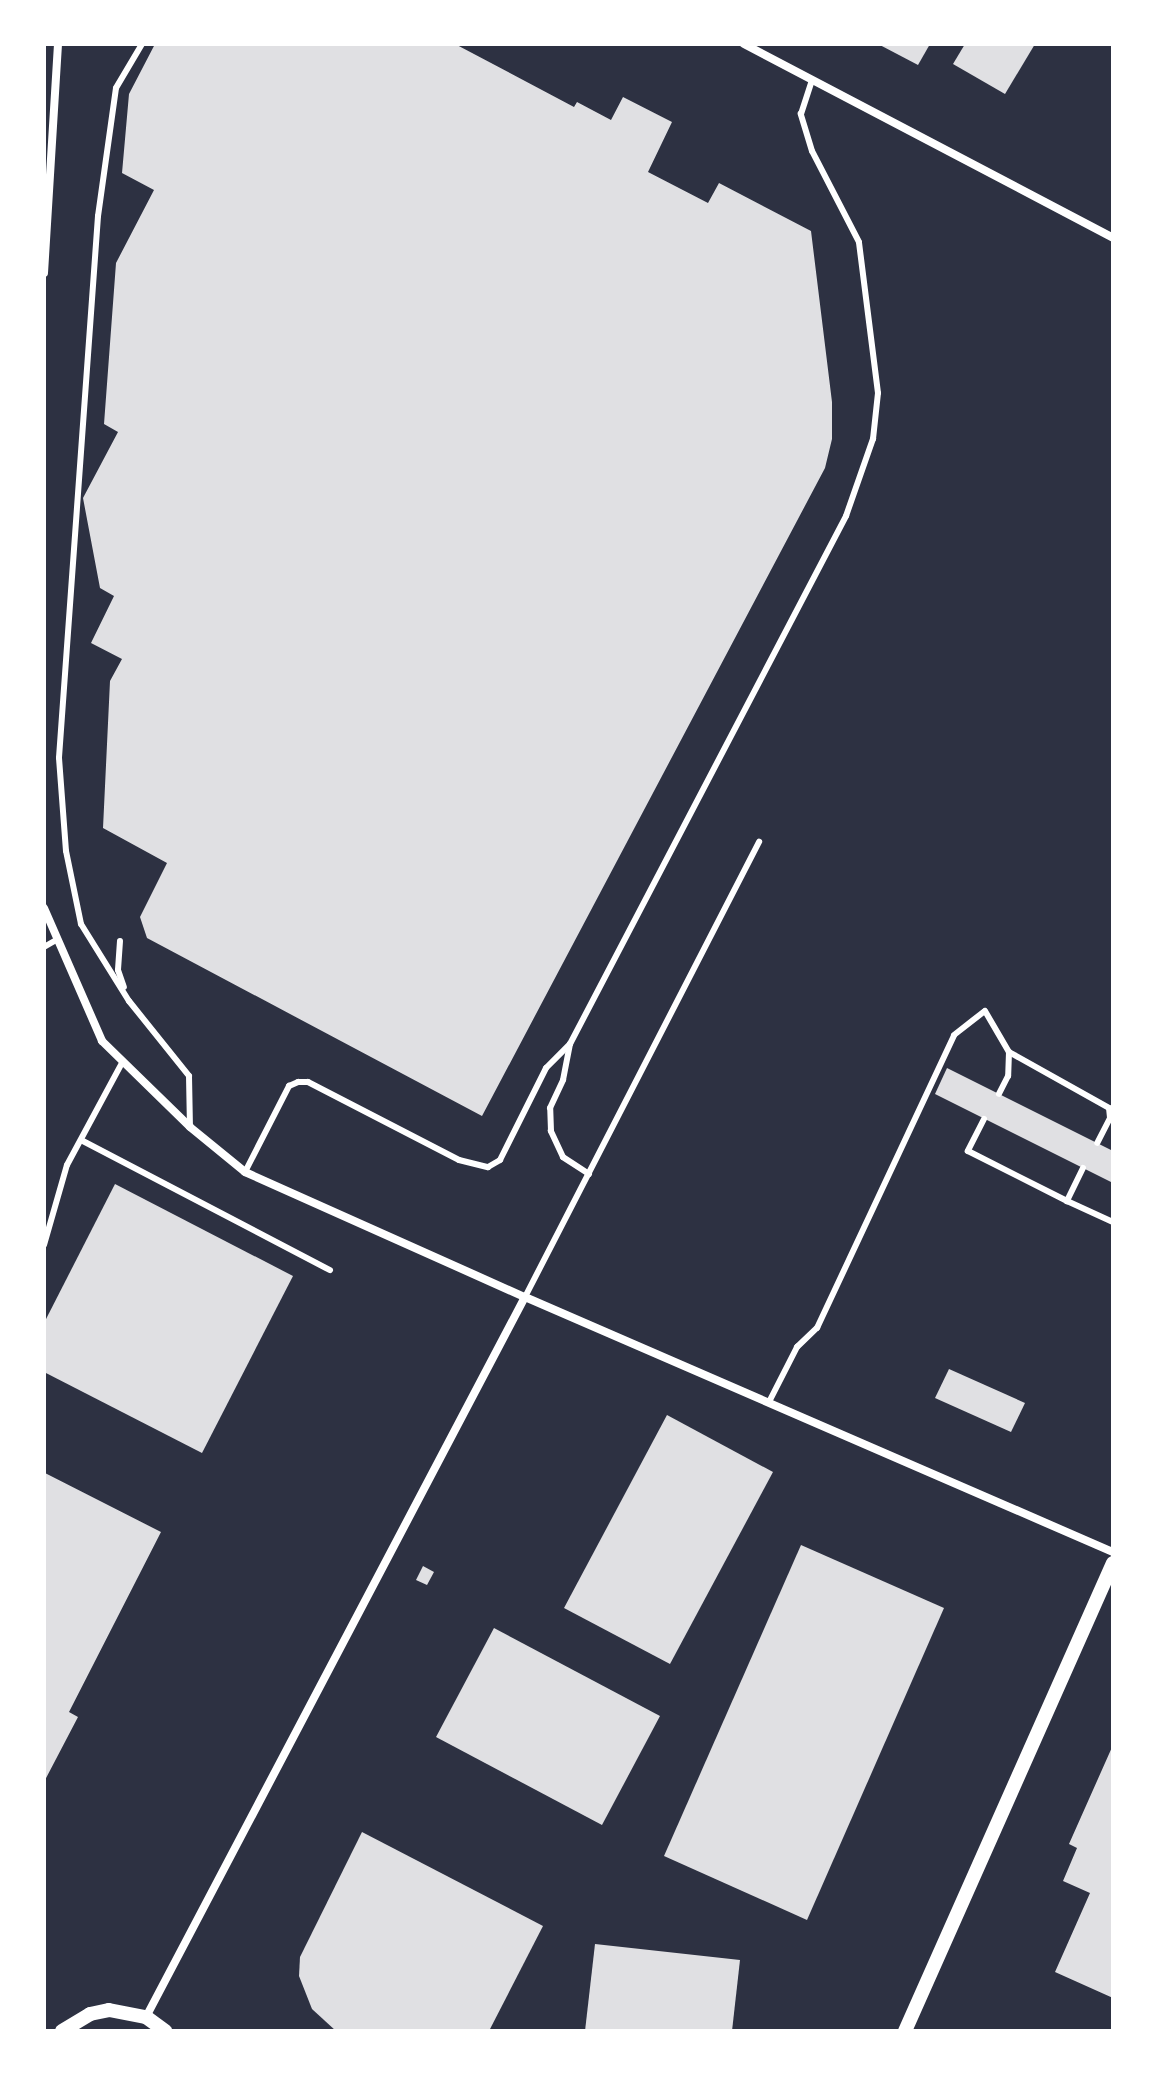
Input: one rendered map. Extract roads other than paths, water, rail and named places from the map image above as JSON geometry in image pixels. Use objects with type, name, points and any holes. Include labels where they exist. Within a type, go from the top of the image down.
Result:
[{"type":"street","points":[[44,273],[58,44]]},
{"type":"street","points":[[744,44],[1113,238]]},
{"type":"street","points":[[44,908],[102,1041],[190,1127],[245,1172],[1113,1552]]},
{"type":"street","points":[[146,2017],[525,1297]]},
{"type":"street","points":[[905,2031],[1113,1563]]},
{"type":"street","points":[[62,2031],[90,2014],[109,2010],[146,2017],[165,2031]]},
{"type":"lane","points":[[142,44],[116,88],[98,216],[59,758],[66,851],[81,924],[129,1001],[189,1076],[190,1127]]},
{"type":"lane","points":[[589,1174],[563,1157],[551,1131],[550,1108],[563,1080],[570,1044],[846,516],[873,439],[878,393],[859,242],[812,151],[801,114],[812,80]]},
{"type":"lane","points":[[525,1297],[759,842]]},
{"type":"lane","points":[[44,947],[58,939]]},
{"type":"lane","points":[[120,941],[118,970],[129,1001]]},
{"type":"lane","points":[[769,1402],[797,1347],[817,1328],[954,1035],[985,1011],[1009,1052],[1109,1108],[1110,1118],[1097,1143]]},
{"type":"lane","points":[[245,1172],[289,1086],[298,1082],[308,1082],[459,1160],[488,1167],[500,1160],[546,1068],[570,1044]]},
{"type":"lane","points":[[999,1094],[1008,1076],[1009,1052]]},
{"type":"lane","points":[[44,1245],[67,1165],[123,1061]]},
{"type":"lane","points":[[984,1119],[968,1151],[1113,1222]]},
{"type":"lane","points":[[81,1140],[330,1270]]},
{"type":"lane","points":[[1067,1201],[1083,1168]]}]
